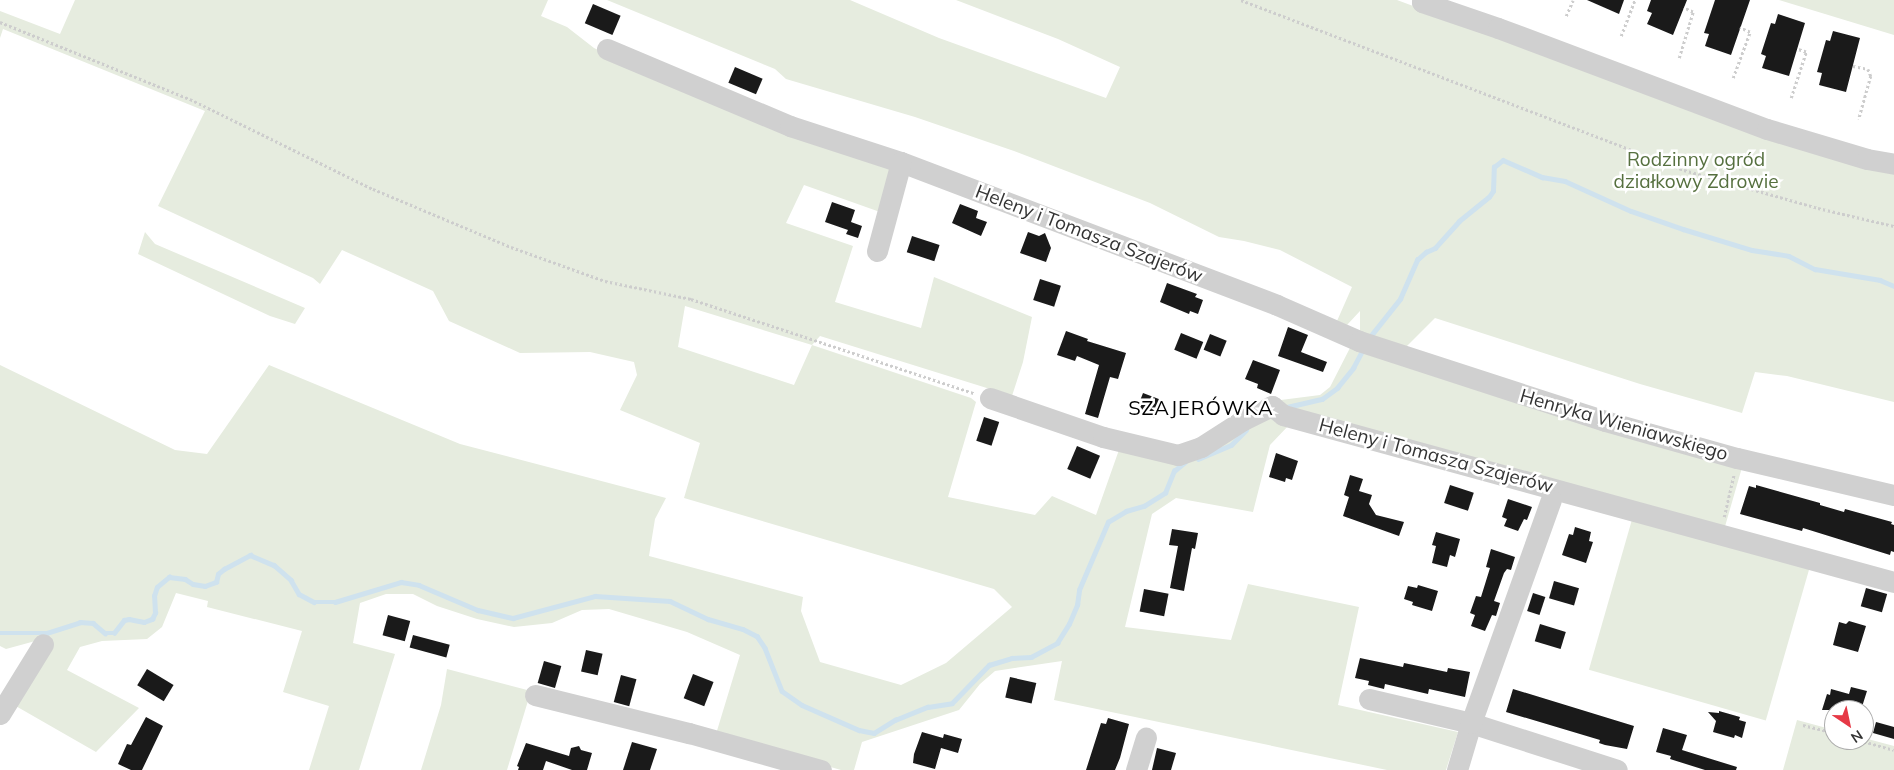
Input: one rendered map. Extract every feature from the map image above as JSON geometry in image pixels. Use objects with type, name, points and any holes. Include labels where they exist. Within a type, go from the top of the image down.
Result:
[{"type":"street","points":[[1423,0],[1422,2],[1507,31],[1767,130],[1894,164]]},
{"type":"street","name":"Heleny i Tomasza Szajerów","points":[[607,49],[790,126],[901,162],[1278,305],[1359,341]]},
{"type":"street","points":[[877,252],[901,162]]},
{"type":"street","name":"Henryka Wieniawskiego","points":[[1359,341],[1605,421],[1737,458],[1894,495]]},
{"type":"street","name":"Heleny i Tomasza Szajerów","points":[[990,398],[1103,437],[1178,455],[1201,447],[1243,420],[1272,406],[1282,415],[1894,582]]},
{"type":"street","points":[[1457,770],[1471,723],[1551,500]]},
{"type":"street","points":[[0,714],[43,644]]},
{"type":"street","points":[[535,695],[689,733],[821,770]]},
{"type":"street","points":[[1369,699],[1471,723],[1617,770]]},
{"type":"street","points":[[1136,770],[1146,737]]},
{"type":"path","points":[[1241,0],[1684,170],[1818,208],[1894,226]]},
{"type":"path","points":[[1566,16],[1573,0]]},
{"type":"path","points":[[1621,36],[1635,0]]},
{"type":"path","points":[[1679,58],[1693,12],[1684,8]]},
{"type":"path","points":[[0,22],[190,99],[373,189],[511,246],[605,281],[691,299],[990,398]]},
{"type":"path","points":[[1733,78],[1750,32],[1740,28]]},
{"type":"path","points":[[1791,98],[1806,52],[1797,49]]},
{"type":"path","points":[[1852,66],[1868,69],[1871,76],[1859,119]]},
{"type":"path","points":[[1720,534],[1737,458]]},
{"type":"path","points":[[1803,725],[1824,731]]},
{"type":"path","points":[[1874,744],[1894,750]]},
{"type":"green space","points":[[75,0],[548,0],[541,16],[567,27],[594,48],[650,75],[892,165],[880,212],[804,185],[786,223],[853,246],[835,302],[921,328],[934,277],[1032,317],[1023,362],[1011,399],[990,389],[820,336],[812,345],[971,398],[976,402],[948,497],[1035,515],[1052,496],[1096,515],[1120,447],[1164,458],[1266,413],[1289,425],[1270,445],[1253,512],[1176,498],[1152,514],[1125,627],[1231,640],[1248,584],[1359,607],[1338,705],[1458,732],[1446,770],[1387,770],[1054,700],[1062,661],[995,671],[980,684],[959,710],[862,742],[854,770],[841,770],[716,734],[740,655],[687,632],[609,609],[582,610],[552,623],[514,627],[477,619],[437,606],[413,594],[386,594],[360,603],[353,643],[395,654],[359,770],[309,770],[329,706],[283,692],[302,631],[207,607],[208,601],[176,593],[162,627],[147,639],[102,641],[80,647],[67,670],[139,708],[96,752],[14,705],[50,637],[6,649],[0,646],[0,365],[175,450],[207,454],[269,365],[460,444],[666,498],[655,519],[649,556],[803,597],[801,611],[820,662],[901,685],[946,663],[1012,607],[994,589],[684,498],[700,443],[620,410],[637,375],[634,362],[590,352],[520,353],[449,321],[433,291],[342,250],[320,284],[313,278],[158,206],[205,111],[3,29],[0,38],[0,11],[60,34]],"holes":[[[685,306],[812,345],[794,385],[678,347]]]},
{"type":"green space","name":"Rodzinny ogród działkowy Zdrowie","points":[[607,0],[850,0],[939,38],[1106,98],[1120,67],[1058,39],[956,0],[1397,0],[1625,85],[1894,169],[1894,402],[1787,376],[1755,372],[1742,413],[1640,384],[1435,318],[1403,350],[1360,333],[1360,311],[1347,325],[1337,321],[1352,287],[1280,250],[1219,237],[1150,203],[1014,151],[915,117],[786,79],[775,69]]},
{"type":"green space","points":[[1779,0],[1894,0],[1894,35]]},
{"type":"green space","points":[[145,232],[155,244],[305,308],[295,324],[270,316],[138,254]]},
{"type":"green space","points":[[1352,344],[1743,464],[1724,530],[1291,413],[1273,401],[1320,395],[1330,387]]},
{"type":"green space","points":[[1633,516],[1810,567],[1766,721],[1589,670]]},
{"type":"green space","points":[[447,669],[531,691],[507,770],[421,770],[441,705]]},
{"type":"green space","points":[[1797,720],[1824,727],[1824,750],[1874,750],[1874,741],[1894,746],[1894,770],[1783,770]]},
{"type":"building","points":[[1587,0],[1624,0],[1619,14]]},
{"type":"building","points":[[1651,0],[1687,0],[1673,35],[1647,24],[1652,13],[1647,11]]},
{"type":"building","points":[[1715,0],[1750,0],[1731,55],[1705,46],[1709,34],[1704,33]]},
{"type":"building","points":[[593,4],[621,16],[612,35],[585,23]]},
{"type":"building","points":[[1778,14],[1805,23],[1789,76],[1762,68],[1766,56],[1761,54],[1771,23],[1775,24]]},
{"type":"building","points":[[1833,31],[1860,38],[1846,92],[1819,85],[1822,73],[1817,72],[1826,40],[1830,41]]},
{"type":"building","points":[[735,67],[763,79],[756,94],[728,83]]},
{"type":"building","points":[[832,202],[855,210],[851,222],[862,226],[858,238],[846,234],[848,230],[825,222]]},
{"type":"building","points":[[960,204],[978,211],[976,218],[987,222],[981,236],[952,223]]},
{"type":"building","points":[[1028,232],[1039,236],[1045,233],[1051,248],[1046,262],[1020,253]]},
{"type":"building","points":[[912,236],[940,245],[934,261],[907,252]]},
{"type":"building","points":[[1040,279],[1061,286],[1054,307],[1033,300]]},
{"type":"building","points":[[1167,283],[1197,294],[1195,297],[1203,300],[1198,314],[1190,311],[1189,314],[1160,302]]},
{"type":"building","points":[[1288,327],[1308,335],[1301,352],[1327,362],[1323,372],[1278,356]]},
{"type":"building","points":[[1066,331],[1088,339],[1087,341],[1126,353],[1118,379],[1110,377],[1098,418],[1085,414],[1099,365],[1077,356],[1075,361],[1057,355]]},
{"type":"building","points":[[1181,333],[1203,342],[1197,359],[1174,350]]},
{"type":"building","points":[[1210,334],[1227,341],[1220,357],[1204,350]]},
{"type":"building","points":[[1253,360],[1280,370],[1271,394],[1257,388],[1258,384],[1245,379]]},
{"type":"building","points":[[1143,393],[1161,400],[1154,418],[1136,411]]},
{"type":"building","points":[[984,417],[999,422],[991,446],[976,441]]},
{"type":"building","points":[[1077,446],[1100,456],[1090,479],[1067,469]]},
{"type":"building","points":[[1276,453],[1298,461],[1292,480],[1286,478],[1285,482],[1269,477]]},
{"type":"building","points":[[1350,475],[1363,479],[1359,491],[1372,495],[1369,504],[1376,515],[1404,522],[1399,536],[1343,516],[1349,497],[1344,495]]},
{"type":"building","points":[[1450,485],[1474,493],[1468,511],[1444,503]]},
{"type":"building","points":[[1756,485],[1820,503],[1820,505],[1844,512],[1845,509],[1892,522],[1891,524],[1894,525],[1894,552],[1891,551],[1890,555],[1803,528],[1802,531],[1740,514],[1749,486],[1756,488]]},
{"type":"building","points":[[1508,499],[1532,507],[1527,520],[1524,519],[1518,531],[1504,526],[1507,519],[1502,517]]},
{"type":"building","points":[[1575,527],[1591,532],[1589,541],[1593,542],[1586,563],[1562,555],[1569,534],[1573,535]]},
{"type":"building","points":[[1172,529],[1198,533],[1195,549],[1192,548],[1184,591],[1170,588],[1178,546],[1169,545]]},
{"type":"building","points":[[1436,532],[1460,539],[1455,557],[1450,555],[1447,567],[1432,563],[1436,546],[1432,545]]},
{"type":"building","points":[[1491,549],[1515,557],[1511,570],[1507,569],[1504,573],[1494,601],[1500,603],[1496,616],[1492,615],[1485,631],[1471,626],[1475,615],[1470,613],[1476,596],[1481,597],[1490,568],[1486,567]]},
{"type":"building","points":[[1554,581],[1579,588],[1574,605],[1549,598]]},
{"type":"building","points":[[1418,585],[1438,591],[1432,611],[1412,605],[1413,602],[1404,599],[1408,586],[1417,588]]},
{"type":"building","points":[[1866,588],[1887,594],[1882,612],[1861,606]]},
{"type":"building","points":[[1144,589],[1169,594],[1164,616],[1140,612]]},
{"type":"building","points":[[1533,593],[1545,597],[1539,615],[1527,611]]},
{"type":"building","points":[[388,615],[410,621],[405,641],[383,635]]},
{"type":"building","points":[[1849,621],[1866,626],[1858,652],[1833,645],[1839,622],[1846,624]]},
{"type":"building","points":[[1540,624],[1566,632],[1561,649],[1535,641]]},
{"type":"building","points":[[413,635],[450,645],[446,657],[410,648]]},
{"type":"building","points":[[586,650],[603,654],[598,675],[581,671]]},
{"type":"building","points":[[1360,658],[1403,667],[1404,663],[1447,672],[1448,668],[1470,672],[1465,697],[1429,689],[1428,694],[1385,684],[1384,689],[1368,685],[1369,681],[1355,678]]},
{"type":"building","points":[[544,661],[561,666],[555,688],[538,683]]},
{"type":"building","points":[[147,669],[174,685],[164,701],[137,685]]},
{"type":"building","points":[[693,674],[714,682],[704,706],[684,698]]},
{"type":"building","points":[[621,675],[636,679],[629,706],[614,702]]},
{"type":"building","points":[[1010,677],[1036,683],[1032,704],[1005,697]]},
{"type":"building","points":[[1851,687],[1867,691],[1864,700],[1825,700],[1827,694],[1830,695],[1831,689],[1849,694]]},
{"type":"building","points":[[1513,689],[1634,726],[1627,749],[1605,745],[1599,743],[1600,740],[1506,712]]},
{"type":"building","points":[[1719,711],[1740,717],[1739,720],[1746,722],[1742,738],[1735,735],[1734,738],[1713,732],[1716,721],[1708,712],[1719,713]]},
{"type":"building","points":[[146,717],[163,726],[142,770],[131,770],[118,764],[127,744],[131,745]]},
{"type":"building","points":[[1108,718],[1129,724],[1115,770],[1086,770],[1101,723],[1106,724]]},
{"type":"building","points":[[1876,722],[1894,727],[1894,739],[1874,733]]},
{"type":"building","points":[[1663,728],[1687,735],[1682,750],[1737,767],[1736,770],[1705,770],[1670,759],[1671,756],[1656,752]]},
{"type":"building","points":[[922,732],[943,738],[944,734],[962,739],[958,753],[941,748],[935,769],[913,763],[914,754]]},
{"type":"building","points":[[632,742],[657,749],[650,770],[623,770]]},
{"type":"building","points":[[526,743],[569,756],[571,748],[579,746],[581,750],[592,753],[587,770],[572,770],[546,761],[543,770],[518,770],[519,767],[517,766]]},
{"type":"building","points":[[1157,748],[1176,753],[1171,770],[1152,770]]},
{"type":"waterway","points":[[1369,338],[1400,299],[1417,260],[1426,252],[1435,248],[1459,221],[1489,197],[1493,191],[1494,167],[1503,160],[1542,177],[1565,181],[1631,211],[1683,229],[1752,250],[1789,256],[1815,269],[1880,280],[1894,286]]},
{"type":"waterway","points":[[1287,407],[1322,399],[1337,388],[1353,368],[1363,349]]},
{"type":"waterway","points":[[1198,459],[1231,445],[1246,430]]},
{"type":"waterway","points":[[0,633],[47,633],[80,622],[93,623],[105,633],[114,633],[124,620],[144,622],[152,619],[155,613],[154,596],[157,587],[169,577],[185,579],[193,584],[205,586],[216,582],[218,574],[224,569],[250,555],[274,565],[291,580],[299,594],[314,602],[335,602],[401,582],[419,585],[478,610],[513,618],[595,596],[670,601],[708,619],[743,629],[757,636],[765,648],[782,691],[802,705],[859,730],[874,733],[895,720],[928,707],[952,703],[989,665],[1012,658],[1031,657],[1057,643],[1069,624],[1077,605],[1079,590],[1108,522],[1126,511],[1144,506],[1165,493],[1174,471],[1185,462]]},
{"type":"district","name":"SZAJERÓWKA","points":[[1201,407]]}]
